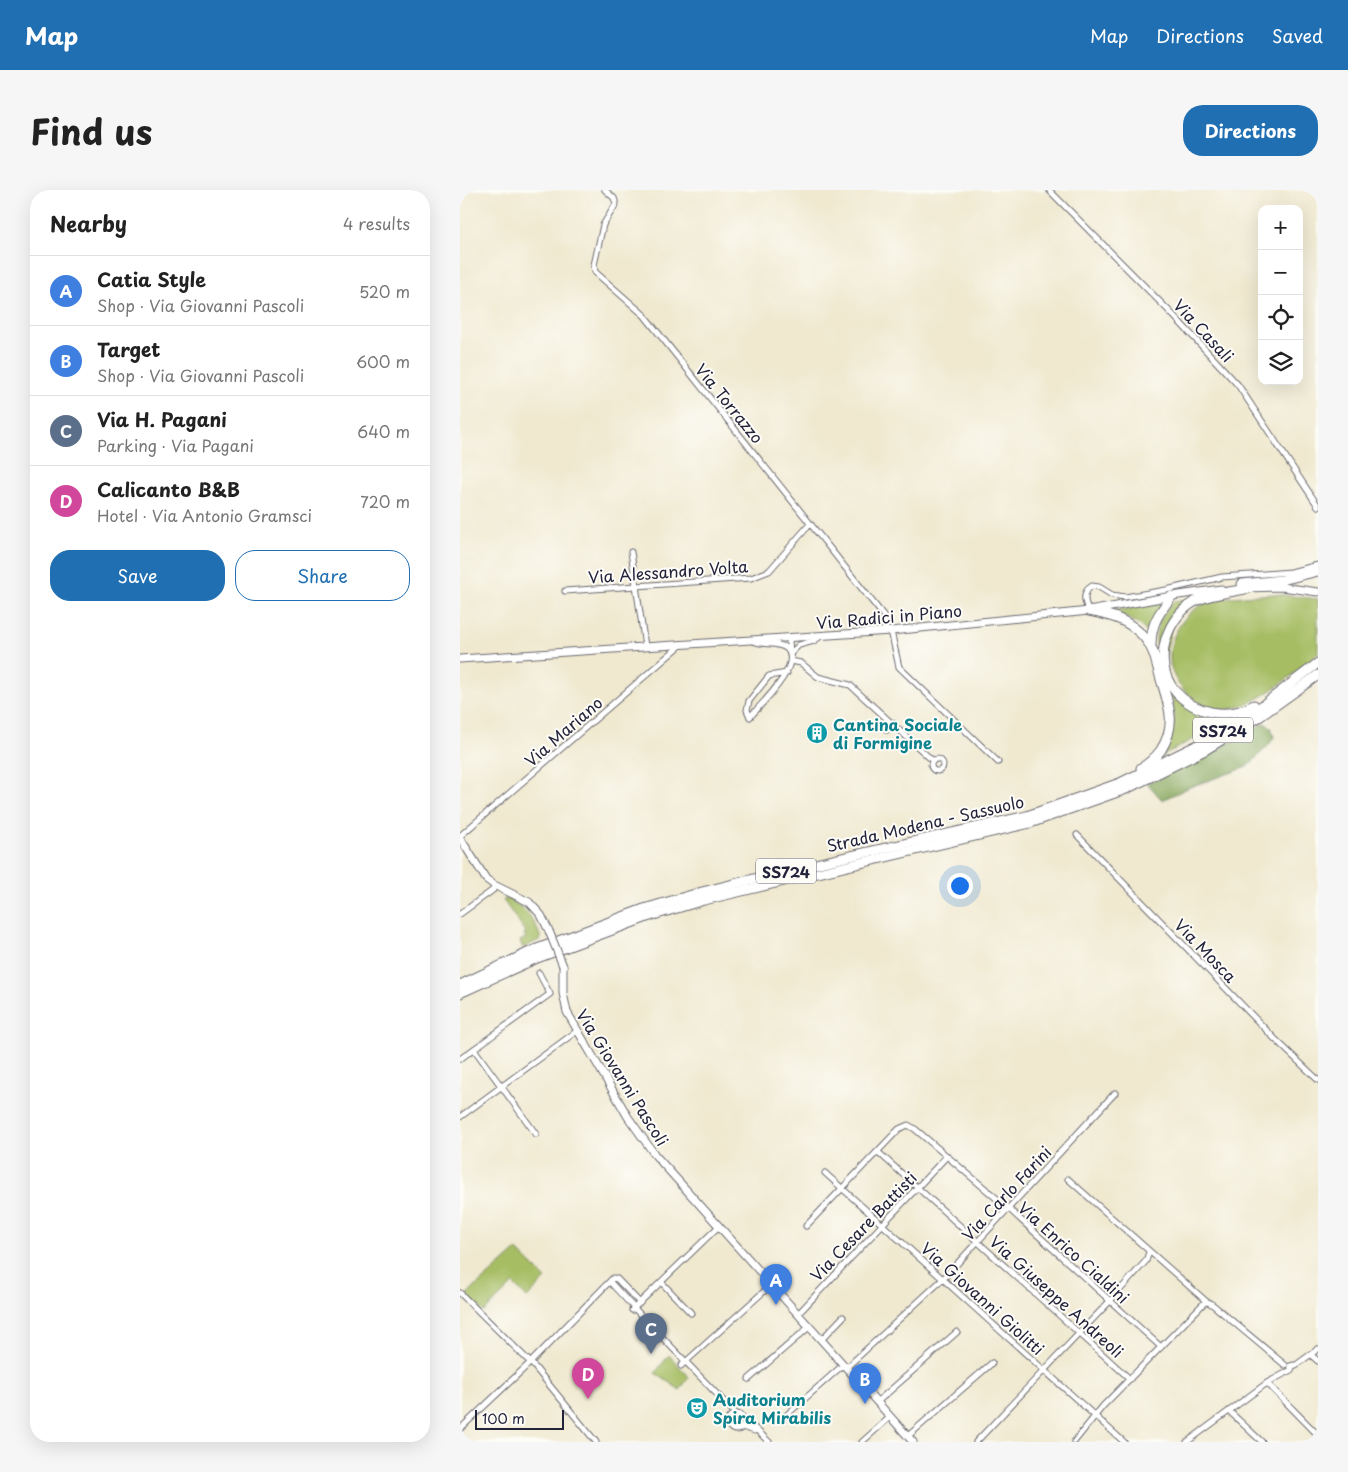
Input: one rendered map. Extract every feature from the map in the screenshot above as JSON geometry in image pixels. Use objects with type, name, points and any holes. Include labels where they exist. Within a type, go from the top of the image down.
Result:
[{"type":"highway","points":[[1225,589],[1250,582],[1282,580],[1318,571]]},
{"type":"highway","points":[[1250,588],[1199,599],[1185,608],[1172,623],[1165,641],[1164,657],[1166,669],[1174,690],[1195,707],[1210,713],[1227,714],[1242,711],[1275,696]]},
{"type":"highway","points":[[1123,786],[1129,774],[1145,766],[1155,758],[1166,741],[1171,727],[1170,712],[1151,645],[1151,634],[1156,618],[1172,596]]},
{"type":"highway","points":[[1089,611],[1113,616],[1129,623],[1151,645]]},
{"type":"highway","name":"Strada Modena - Sassuolo","points":[[460,985],[532,950],[644,909],[702,892],[802,867],[1027,816],[1123,786],[1202,743],[1255,711],[1318,663]]},
{"type":"highway","name":"Strada Modena - Sassuolo","points":[[460,993],[537,958],[594,935],[656,914],[704,900],[1030,823],[1123,786],[1205,750],[1259,717],[1317,676]]},
{"type":"street","name":"Via Torrazzo","points":[[605,190],[616,200],[616,204],[603,226],[594,265],[595,272],[644,315],[883,615],[889,631]]},
{"type":"street","name":"Via Casali","points":[[1049,190],[1167,308],[1238,385],[1318,506]]},
{"type":"street","name":"Via Alessandro Volta","points":[[564,591],[736,579],[762,575],[773,568],[810,524]]},
{"type":"street","points":[[631,552],[645,646]]},
{"type":"street","points":[[1089,611],[1084,603],[1086,590],[1092,586],[1100,587],[1112,596],[1125,596],[1166,590],[1222,577],[1291,572],[1318,565]]},
{"type":"street","name":"Via Radici in Piano","points":[[460,659],[889,631],[1089,611],[1172,596],[1225,589],[1282,587],[1318,592]]},
{"type":"street","points":[[889,631],[899,668],[998,762]]},
{"type":"street","points":[[790,654],[799,644],[814,642],[821,636]]},
{"type":"street","points":[[751,639],[759,644],[782,646],[790,654]]},
{"type":"street","points":[[787,672],[770,676],[759,688],[749,701],[747,710],[750,717],[787,672],[791,661],[789,639]]},
{"type":"street","name":"Via Mariano","points":[[460,837],[682,644]]},
{"type":"street","points":[[791,661],[801,663],[818,678],[850,685],[933,761]]},
{"type":"street","points":[[887,730],[893,723]]},
{"type":"street","name":"Via Mosca","points":[[1077,835],[1318,1080]]},
{"type":"street","name":"Via Giovanni Pascoli","points":[[460,837],[462,846],[483,875],[494,886],[529,902],[541,915],[563,966],[564,1003],[567,1012],[645,1142],[718,1227],[910,1439]]},
{"type":"street","points":[[460,914],[493,890],[494,886]]},
{"type":"street","points":[[460,1058],[550,994],[539,972]]},
{"type":"street","points":[[460,1117],[577,1031]]},
{"type":"street","points":[[474,1049],[536,1134]]},
{"type":"street","name":"Via Carlo Farini","points":[[783,1418],[845,1367],[943,1280],[1115,1093]]},
{"type":"street","name":"Via Enrico Cialdini","points":[[878,1152],[899,1129],[908,1125],[915,1129],[1009,1209],[1161,1347]]},
{"type":"street","points":[[806,1226],[878,1152]]},
{"type":"street","name":"Via Giuseppe Andreoli","points":[[878,1152],[1130,1379]]},
{"type":"street","name":"Via Cesare Battisti","points":[[798,1314],[947,1156]]},
{"type":"street","name":"Via Giovanni Giolitti","points":[[825,1173],[1124,1442]]},
{"type":"street","points":[[1068,1179],[1149,1252],[1285,1365],[1293,1365],[1318,1350]]},
{"type":"street","points":[[633,1309],[718,1227]]},
{"type":"street","points":[[976,1442],[1110,1301],[1146,1260],[1149,1252]]},
{"type":"street","points":[[460,1429],[531,1362],[613,1278],[617,1279],[640,1303]]},
{"type":"street","points":[[610,1282],[683,1364],[769,1442]]},
{"type":"street","points":[[662,1283],[691,1313]]},
{"type":"street","points":[[683,1364],[771,1284]]},
{"type":"street","points":[[460,1293],[531,1362],[596,1442]]},
{"type":"street","points":[[1074,1442],[1130,1379],[1203,1303],[1208,1302]]},
{"type":"street","points":[[821,1340],[843,1317]]},
{"type":"street","points":[[749,1379],[809,1327]]},
{"type":"street","points":[[877,1402],[957,1332]]},
{"type":"street","points":[[1310,1355],[1318,1362]]},
{"type":"street","points":[[910,1439],[992,1363]]},
{"type":"street","points":[[1280,1376],[1285,1365]]},
{"type":"street","points":[[1187,1442],[1267,1383],[1291,1370],[1293,1365]]},
{"type":"street","points":[[1267,1383],[1318,1435]]},
{"type":"street","points":[[726,1405],[730,1417],[728,1422],[731,1428],[736,1430],[742,1427],[756,1431]]},
{"type":"street","points":[[1229,1411],[1262,1442]]},
{"type":"street","points":[[730,1417],[738,1415]]},
{"type":"street","points":[[862,1442],[890,1418]]},
{"type":"street","points":[[742,1427],[743,1420]]},
{"type":"green space","points":[[1275,594],[1318,599],[1318,654],[1266,694],[1243,705],[1221,710],[1210,708],[1191,697],[1176,680],[1170,660],[1174,636],[1182,622],[1194,610],[1208,602],[1236,597]]},
{"type":"green space","points":[[1195,598],[1173,618],[1163,667],[1156,640],[1158,625],[1174,601]]},
{"type":"green space","points":[[1163,603],[1148,634],[1140,625],[1114,611]]},
{"type":"green space","points":[[1171,693],[1193,711],[1206,717],[1234,717],[1162,756],[1174,726]]},
{"type":"green space","points":[[1264,723],[1271,727],[1274,737],[1269,745],[1247,767],[1190,787],[1162,800],[1147,783],[1210,754]]},
{"type":"green space","points":[[507,899],[525,910],[536,926],[541,939],[523,948],[520,941],[526,938],[524,934],[526,933],[503,900]]},
{"type":"green space","points":[[517,1250],[546,1279],[527,1298],[513,1284],[484,1312],[466,1295]]},
{"type":"green space","points":[[669,1355],[689,1377],[680,1390],[655,1373]]},
{"type":"place","name":"Cantina Sociale di Formigine","points":[[817,733]]},
{"type":"place","name":"Catia Style","points":[[776,1305]]},
{"type":"place","name":"Via H. Pagani","points":[[651,1354]]},
{"type":"place","name":"Calicanto B&B","points":[[588,1399]]},
{"type":"place","name":"Target","points":[[865,1404]]},
{"type":"place","name":"Auditorium Spira Mirabilis","points":[[697,1408]]}]
